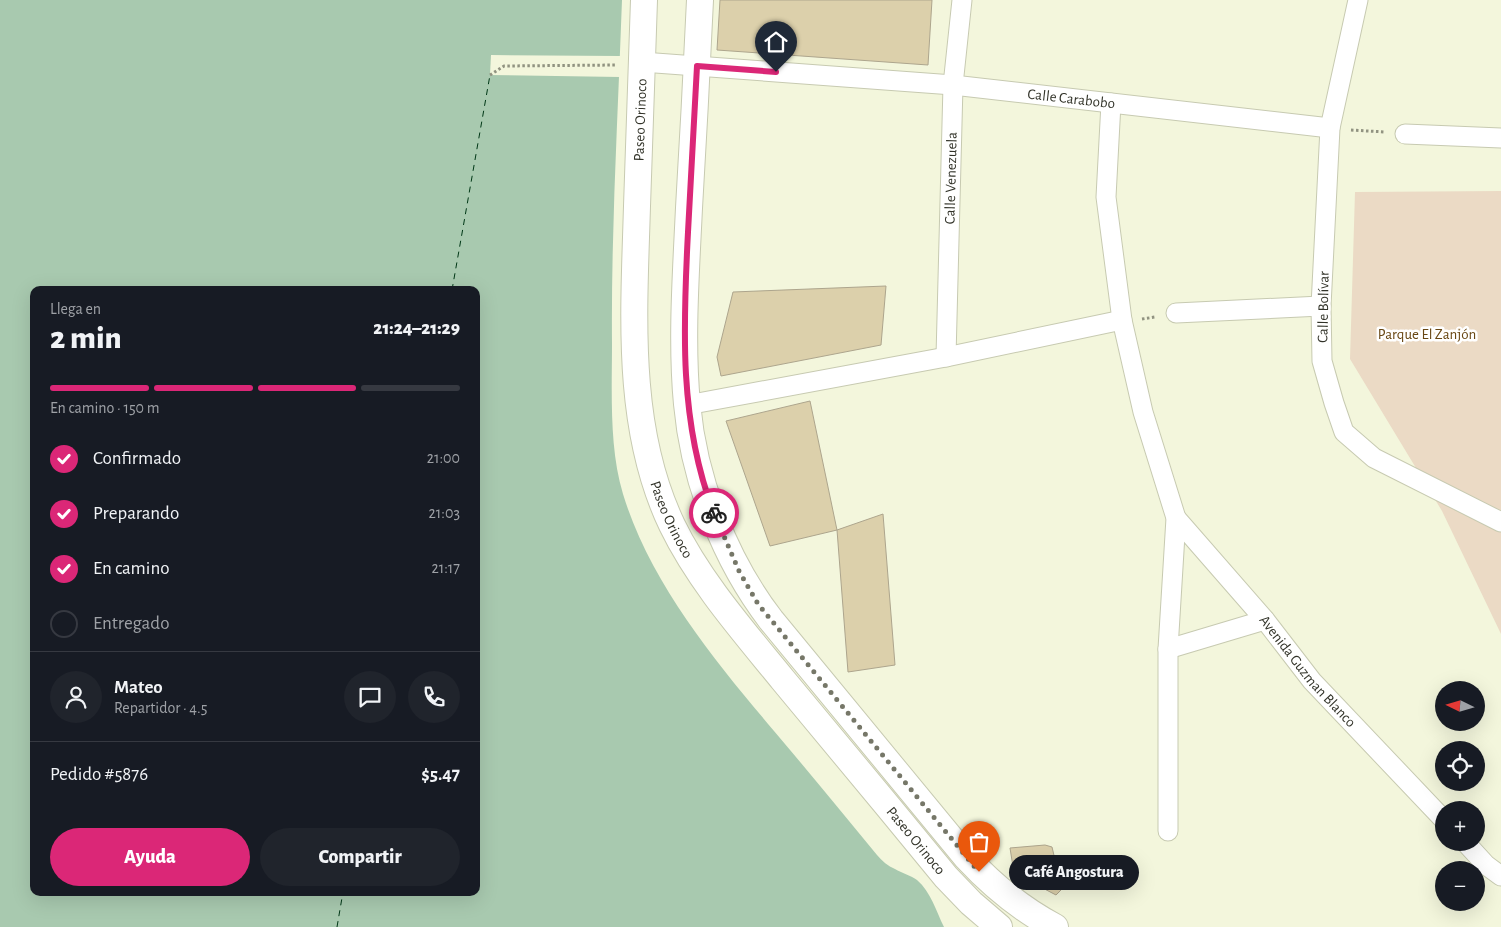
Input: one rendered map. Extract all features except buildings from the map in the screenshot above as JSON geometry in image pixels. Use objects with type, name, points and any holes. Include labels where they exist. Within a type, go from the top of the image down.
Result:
[{"type":"street","name":"Paseo Orinoco","points":[[644,0],[636,231],[636,371],[638,404],[644,437],[665,508],[696,566],[749,639],[946,877],[976,908],[999,927]]},
{"type":"street","name":"Paseo Orinoco","points":[[700,0],[686,279],[687,405],[692,436],[707,497],[732,558],[758,604],[967,858],[1003,894],[1038,918],[1055,927]]},
{"type":"street","name":"Calle Venezuela","points":[[946,357],[953,85],[962,0]]},
{"type":"street","name":"Calle Bolívar","points":[[1358,0],[1330,128],[1321,306],[1322,361],[1344,432],[1374,458],[1501,522]]},
{"type":"street","name":"Calle Carabobo","points":[[642,62],[953,85],[1330,128]]},
{"type":"street","points":[[1111,103],[1106,197],[1122,320],[1142,412],[1176,518],[1168,649],[1168,831]]},
{"type":"street","points":[[1405,134],[1501,138]]},
{"type":"street","points":[[1176,313],[1321,306]]},
{"type":"street","points":[[687,405],[946,357],[1122,320]]},
{"type":"street","name":"Avenida Guzman Blanco","points":[[1176,518],[1265,620],[1312,681],[1435,811]]},
{"type":"street","points":[[1168,649],[1265,620]]},
{"type":"street","points":[[1473,851],[1486,865],[1501,876]]},
{"type":"path","points":[[490,75],[504,66],[620,65],[642,62]]},
{"type":"path","points":[[1330,128],[1405,134]]},
{"type":"path","points":[[1122,320],[1136,320],[1176,313]]},
{"type":"green space","name":"Parque El Zanjón","points":[[1501,191],[1501,634],[1442,511],[1350,359],[1355,192]]},
{"type":"shaded area","points":[[0,0],[622,0],[614,215],[612,420],[615,458],[623,494],[635,527],[667,590],[708,649],[752,705],[879,857],[885,863],[914,878],[922,885],[930,896],[944,927],[0,927]]},
{"type":"pier","points":[[491,55],[620,56],[620,77],[490,75]]},
{"type":"ferry route","points":[[453,286],[490,75]]},
{"type":"ferry route","points":[[337,927],[342,896]]},
{"type":"way so far","points":[[714,513],[732,558],[758,604],[979,872]]},
{"type":"place","name":"Café Angostura","points":[[979,872]]},
{"type":"route","points":[[714,513],[699,469],[687,405],[686,279],[697,66],[776,72]]}]
